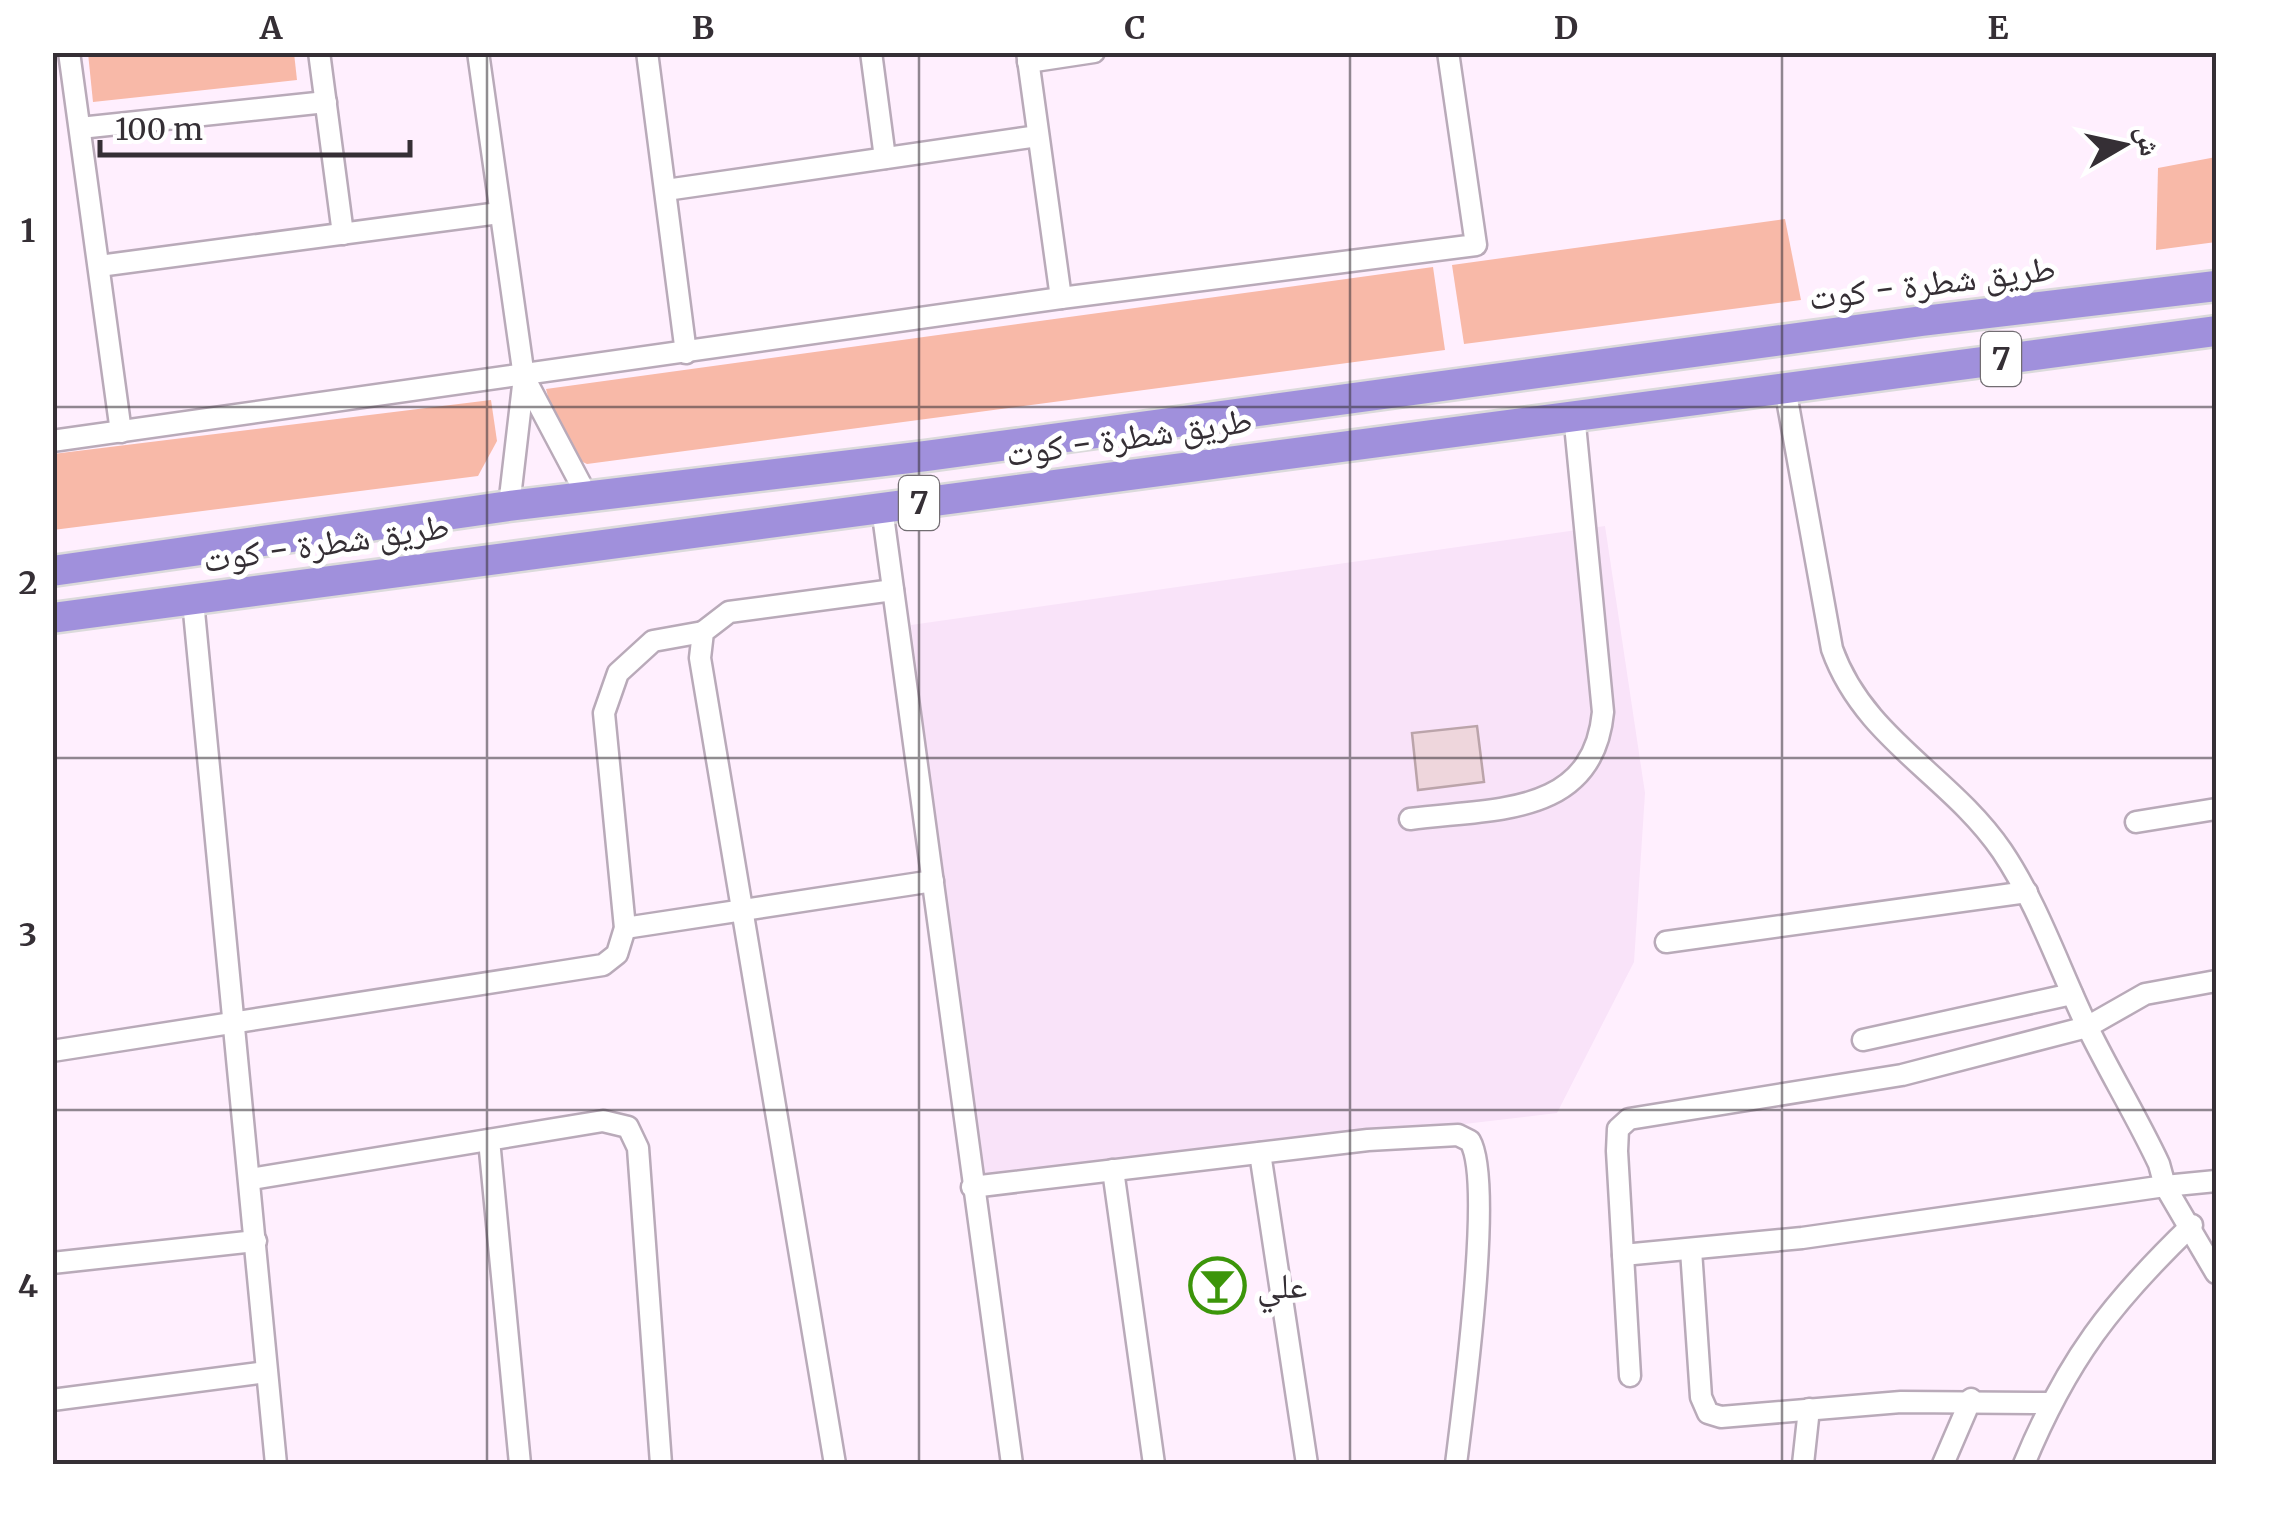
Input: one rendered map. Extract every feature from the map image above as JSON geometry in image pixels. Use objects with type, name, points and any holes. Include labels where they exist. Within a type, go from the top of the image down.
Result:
[{"type":"highway","name":"طريق شطرة - كوت","points":[[52,571],[509,506],[926,456],[1903,324],[2216,286]]},
{"type":"highway","name":"طريق شطرة - كوت","points":[[52,618],[2216,331]]},
{"type":"highway","points":[[926,456],[931,502]]},
{"type":"street","points":[[70,52],[121,432]]},
{"type":"street","points":[[319,52],[344,234]]},
{"type":"street","points":[[478,52],[524,377],[509,506]]},
{"type":"street","points":[[647,52],[686,353]]},
{"type":"street","points":[[871,52],[885,158]]},
{"type":"street","points":[[1061,298],[1027,57],[1094,52]]},
{"type":"street","points":[[52,440],[524,377],[1061,298],[1476,245],[1448,52]]},
{"type":"street","points":[[80,128],[326,102]]},
{"type":"street","points":[[666,190],[1038,136]]},
{"type":"street","points":[[98,266],[500,213]]},
{"type":"street","points":[[524,377],[587,496]]},
{"type":"street","points":[[1786,388],[1832,649],[1845,684],[1870,719],[1932,774],[2000,848],[2027,892],[2088,1027],[2130,1102],[2165,1186],[2192,1225],[2216,1273]]},
{"type":"street","points":[[1410,820],[1546,800],[1580,775],[1600,743],[1602,712],[1574,414]]},
{"type":"street","points":[[882,508],[1012,1464]]},
{"type":"street","points":[[52,1050],[602,966],[618,954],[625,928],[604,713],[618,672],[653,641],[703,632],[728,612],[893,590]]},
{"type":"street","points":[[192,600],[276,1464]]},
{"type":"street","points":[[703,632],[700,658],[835,1464]]},
{"type":"street","points":[[2136,822],[2216,810]]},
{"type":"street","points":[[625,928],[934,881]]},
{"type":"street","points":[[1666,942],[2027,892]]},
{"type":"street","points":[[1630,1376],[1618,1151],[1618,1129],[1629,1119],[1902,1075],[2088,1027],[2145,994],[2216,980]]},
{"type":"street","points":[[1863,1040],[2072,994]]},
{"type":"street","points":[[251,1179],[603,1122],[628,1127],[638,1148],[661,1464]]},
{"type":"street","points":[[972,1187],[1422,1137],[1458,1135],[1470,1140],[1477,1168],[1475,1302],[1456,1464]]},
{"type":"street","points":[[489,1140],[520,1464]]},
{"type":"street","points":[[1260,1153],[1307,1464]]},
{"type":"street","points":[[1114,1170],[1154,1464]]},
{"type":"street","points":[[1623,1255],[1802,1238],[2216,1181]]},
{"type":"street","points":[[2024,1464],[2049,1403],[2108,1310],[2192,1225]]},
{"type":"street","points":[[52,1263],[256,1241]]},
{"type":"street","points":[[1690,1250],[1701,1397],[1708,1414],[1721,1417],[1971,1399],[2049,1403]]},
{"type":"street","points":[[52,1400],[266,1372]]},
{"type":"street","points":[[1943,1464],[1971,1399]]},
{"type":"street","points":[[1803,1464],[1809,1409]]},
{"type":"shaded area","points":[[88,53],[294,53],[297,80],[93,102]]},
{"type":"shaded area","points":[[2216,157],[2216,242],[2156,250],[2158,168]]},
{"type":"shaded area","points":[[1785,219],[1801,300],[1464,344],[1452,265]]},
{"type":"shaded area","points":[[1433,267],[1445,350],[587,464],[563,443],[546,389]]},
{"type":"shaded area","points":[[491,400],[497,441],[478,476],[53,530],[53,454]]},
{"type":"shaded area","points":[[1605,526],[1645,793],[1634,962],[1557,1113],[982,1181],[911,625]]},
{"type":"building","points":[[1477,726],[1484,782],[1418,790],[1412,733]]},
{"type":"place","name":"علي","points":[[1218,1286]]}]
